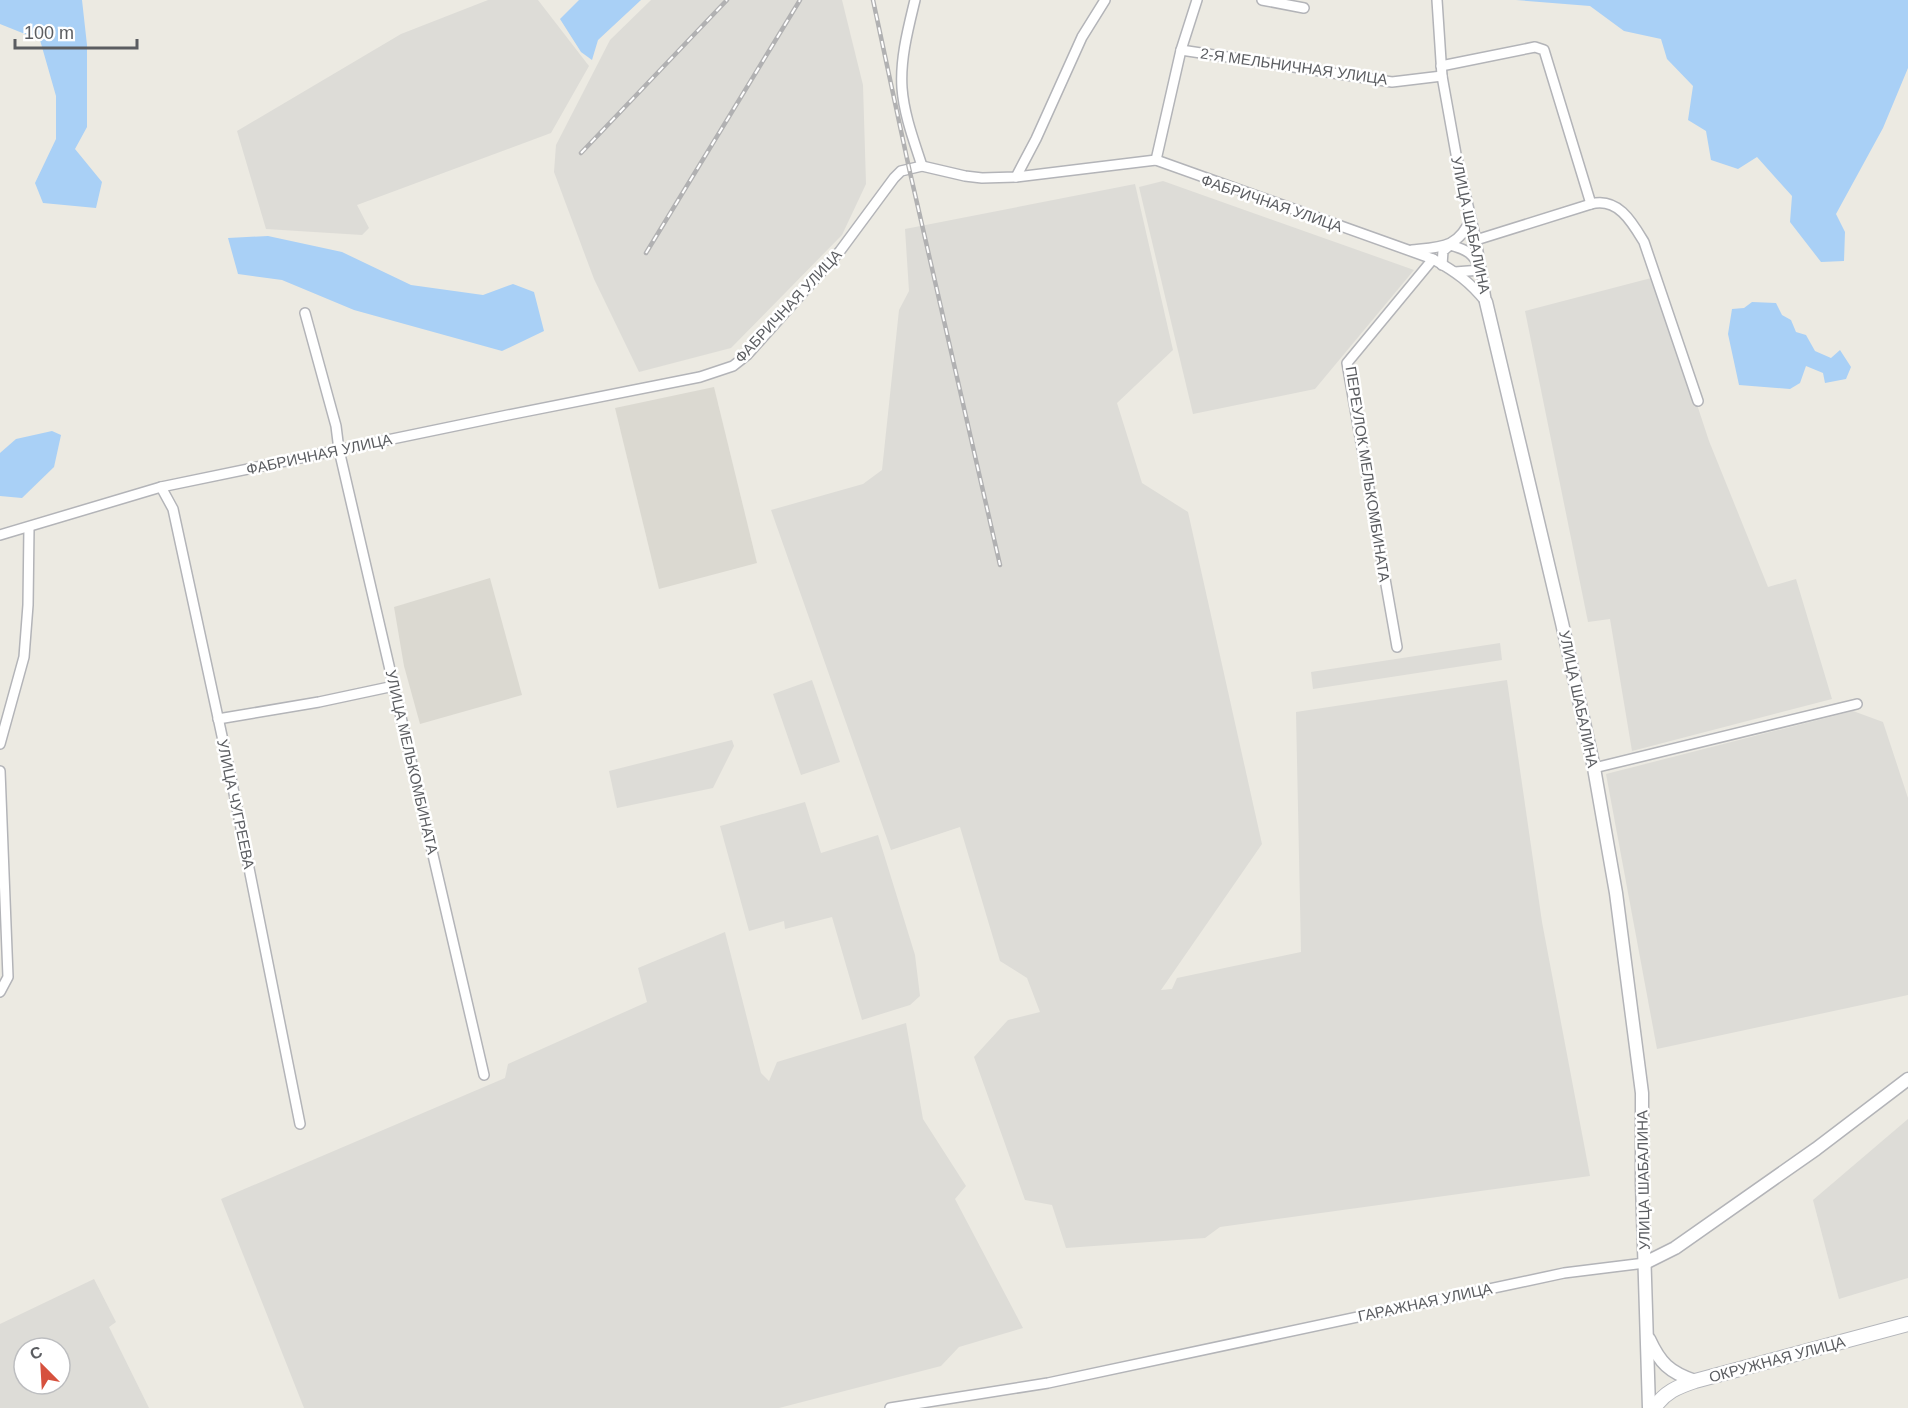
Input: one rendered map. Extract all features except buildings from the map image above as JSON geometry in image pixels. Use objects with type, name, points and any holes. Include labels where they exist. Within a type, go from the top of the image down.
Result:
[{"type":"main road","name":"ОКРУЖНАЯ УЛИЦА","points":[[1654,1408],[1663,1396],[1676,1387],[1908,1324]]},
{"type":"street","points":[[915,0],[906,38],[902,91],[922,166]]},
{"type":"street","points":[[1016,177],[1036,139],[1082,37],[1106,0]]},
{"type":"street","points":[[1156,160],[1181,50],[1197,0]]},
{"type":"street","points":[[1262,0],[1304,8]]},
{"type":"street","name":"УЛИЦА ШАБАЛИНА","points":[[1437,0],[1442,76],[1456,154],[1476,240],[1486,302],[1563,622],[1594,768],[1616,893],[1642,1094],[1649,1408]]},
{"type":"street","points":[[1441,66],[1535,47],[1544,50],[1591,204]]},
{"type":"street","name":"2-Я МЕЛЬНИЧНАЯ УЛИЦА","points":[[1181,50],[1392,82],[1442,76]]},
{"type":"street","name":"ФАБРИЧНАЯ УЛИЦА","points":[[0,536],[161,487],[700,377],[733,366],[747,355],[840,251],[894,177],[901,171],[922,166],[981,178],[1016,177],[1156,160],[1433,259],[1472,284],[1486,302]]},
{"type":"street","points":[[1476,240],[1600,201],[1617,207],[1633,224],[1644,242],[1698,401]]},
{"type":"street","points":[[1443,265],[1443,251],[1466,230],[1471,217]]},
{"type":"street","points":[[1407,250],[1450,245],[1462,248],[1474,255],[1480,270],[1455,272]]},
{"type":"street","name":"ПЕРЕУЛОК МЕЛЬКОМБИНАТА","points":[[1397,647],[1347,363],[1433,259]]},
{"type":"street","name":"УЛИЦА МЕЛЬКОМБИНАТА","points":[[305,313],[336,426],[339,450],[484,1075]]},
{"type":"street","name":"УЛИЦА ЧУГРЕЕВА","points":[[161,487],[173,509],[300,1124]]},
{"type":"street","points":[[0,744],[24,657],[28,605],[29,527]]},
{"type":"street","points":[[218,719],[319,702],[394,686]]},
{"type":"street","points":[[1594,768],[1857,704]]},
{"type":"street","points":[[0,771],[8,977],[0,992]]},
{"type":"street","name":"ГАРАЖНАЯ УЛИЦА","points":[[890,1408],[1048,1383],[1564,1273],[1645,1263],[1684,1242],[1816,1149],[1908,1079]]},
{"type":"street","points":[[1647,1334],[1663,1363],[1677,1374],[1695,1381]]},
{"type":"shaded area","points":[[488,0],[538,0],[589,66],[551,133],[357,205],[369,228],[362,235],[266,229],[237,131],[401,34]]},
{"type":"shaded area","points":[[651,0],[842,0],[863,85],[866,184],[842,235],[731,348],[639,372],[594,279],[554,172],[556,145],[610,40]]},
{"type":"shaded area","points":[[1163,181],[1414,270],[1315,389],[1193,414],[1139,187]]},
{"type":"shaded area","points":[[1135,184],[1173,350],[1117,403],[1142,483],[1188,512],[1262,844],[1161,990],[1172,989],[1177,978],[1301,952],[1296,712],[1507,680],[1542,922],[1590,1176],[1220,1227],[1205,1238],[1066,1248],[1052,1205],[1025,1200],[974,1057],[1008,1020],[1040,1012],[1027,978],[1000,961],[960,827],[891,850],[771,510],[863,484],[882,470],[899,310],[909,291],[905,229]]},
{"type":"shaded area","points":[[1655,277],[1709,441],[1768,587],[1796,579],[1832,699],[1632,751],[1610,619],[1588,622],[1525,311]]},
{"type":"shaded area","points":[[714,387],[757,563],[659,589],[615,408]]},
{"type":"shaded area","points":[[490,578],[522,695],[420,724],[404,666],[394,607]]},
{"type":"shaded area","points":[[1500,643],[1502,660],[1313,689],[1311,672]]},
{"type":"shaded area","points":[[812,680],[840,762],[801,775],[773,694]]},
{"type":"shaded area","points":[[1853,711],[1883,722],[1908,798],[1908,995],[1657,1049],[1606,774]]},
{"type":"shaded area","points":[[732,740],[734,746],[713,788],[617,808],[609,771]]},
{"type":"shaded area","points":[[805,802],[821,853],[878,835],[915,955],[920,996],[910,1005],[862,1020],[832,917],[785,929],[784,921],[749,931],[720,826]]},
{"type":"shaded area","points":[[725,932],[761,1073],[769,1081],[777,1062],[906,1023],[923,1119],[966,1186],[955,1199],[1023,1328],[959,1347],[941,1366],[779,1408],[304,1408],[221,1199],[505,1078],[508,1064],[647,1002],[638,968]]},
{"type":"shaded area","points":[[1908,1119],[1908,1278],[1839,1299],[1813,1200]]},
{"type":"shaded area","points":[[94,1279],[116,1322],[109,1327],[149,1408],[0,1408],[0,1324]]},
{"type":"water","points":[[0,0],[82,0],[87,45],[87,127],[75,149],[102,182],[96,208],[43,203],[35,183],[56,139],[56,96],[40,40],[0,24]]},
{"type":"water","points":[[579,0],[641,0],[598,40],[592,60],[581,52],[560,19]]},
{"type":"water","points":[[1516,0],[1908,0],[1908,68],[1883,128],[1836,214],[1845,232],[1844,261],[1821,262],[1790,222],[1792,196],[1757,157],[1738,169],[1711,160],[1706,131],[1688,120],[1693,86],[1667,59],[1661,39],[1624,31],[1590,6]]},
{"type":"water","points":[[268,236],[342,252],[411,285],[483,295],[513,284],[534,292],[544,331],[502,351],[354,310],[282,280],[238,274],[228,238]]},
{"type":"water","points":[[1752,302],[1776,303],[1782,315],[1791,320],[1796,332],[1806,335],[1815,351],[1831,358],[1840,350],[1851,367],[1846,379],[1825,383],[1823,373],[1806,366],[1800,383],[1790,389],[1739,385],[1728,334],[1732,309],[1744,308]]},
{"type":"water","points":[[52,431],[61,435],[54,467],[22,498],[0,496],[0,453],[16,439]]},
{"type":"railway","points":[[581,153],[727,0]]},
{"type":"railway","points":[[646,253],[800,0]]},
{"type":"railway","points":[[873,0],[1000,565]]}]
